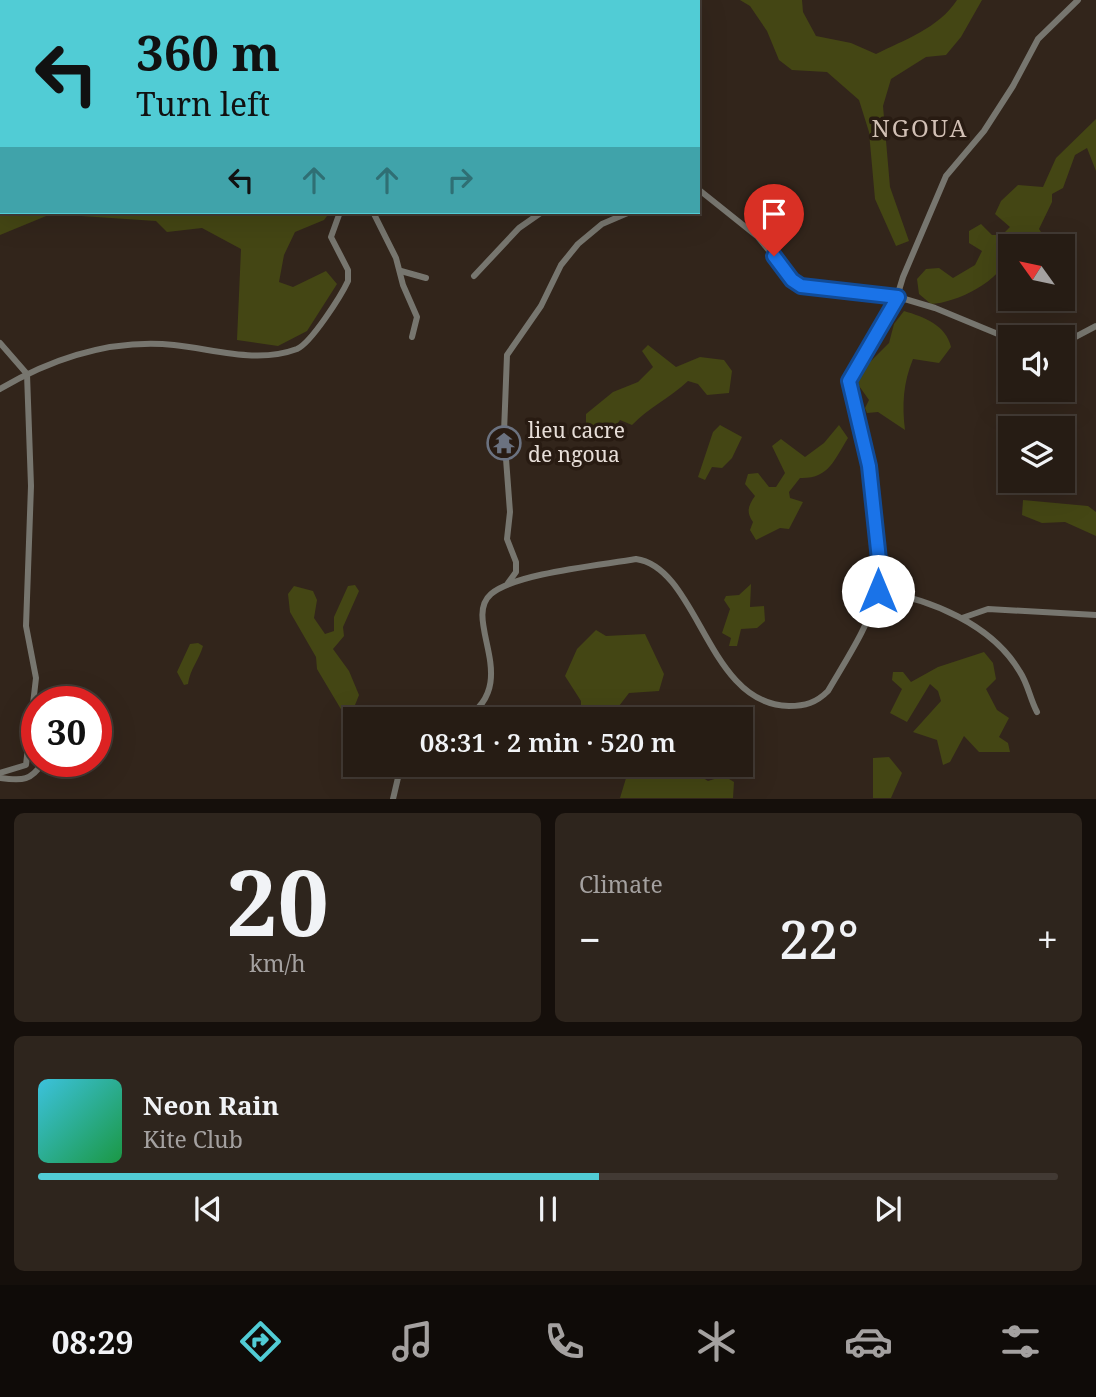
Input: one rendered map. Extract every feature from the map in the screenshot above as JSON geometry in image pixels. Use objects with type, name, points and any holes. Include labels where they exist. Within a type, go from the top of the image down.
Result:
[{"type":"street","points":[[508,583],[636,559],[645,560],[678,590],[737,681],[760,699],[784,706],[809,704],[828,691],[878,591],[880,569],[869,466],[849,381],[898,297],[903,276],[946,176],[984,131],[1013,86],[1038,39],[1078,0]]},
{"type":"street","points":[[700,191],[758,237],[796,284],[898,297],[935,308],[998,334]]},
{"type":"street","points":[[0,388],[73,355],[133,345],[178,345],[242,355],[299,348],[309,339],[348,281],[348,270],[331,237],[339,214]]},
{"type":"street","points":[[374,214],[401,271],[403,285],[417,319],[412,337]]},
{"type":"street","points":[[474,276],[519,228],[539,214]]},
{"type":"street","points":[[478,707],[492,677],[482,605],[489,596],[508,583],[516,572],[516,562],[507,539],[510,512],[503,432],[507,355],[541,306],[561,265],[578,244],[602,224],[625,214]]},
{"type":"street","points":[[401,271],[426,278]]},
{"type":"street","points":[[1075,337],[1096,326]]},
{"type":"street","points":[[0,342],[27,374],[31,486],[26,626],[36,678],[26,765],[0,773]]},
{"type":"street","points":[[878,591],[911,596],[962,618],[1009,657],[1021,673],[1037,712]]},
{"type":"street","points":[[962,618],[989,610],[1096,615]]},
{"type":"street","points":[[0,778],[18,781],[31,777]]},
{"type":"street","points":[[393,799],[398,777]]},
{"type":"shaded area","points":[[740,0],[802,0],[803,12],[816,36],[851,43],[876,54],[931,26],[950,10],[957,0],[982,0],[961,37],[946,55],[926,57],[891,79],[883,106],[890,187],[909,241],[896,246],[875,199],[869,132],[859,100],[827,72],[792,70],[779,60],[767,31],[750,6]]},
{"type":"shaded area","points":[[1096,119],[1096,171],[1087,148],[1075,155],[1063,188],[1052,194],[1052,202],[1039,229],[1042,234],[1003,234],[1010,227],[995,214],[1001,201],[1018,185],[1043,187],[1056,158]]},
{"type":"shaded area","points":[[0,214],[51,214],[0,235]]},
{"type":"shaded area","points":[[51,214],[328,214],[324,220],[295,232],[284,255],[279,282],[293,287],[326,271],[337,284],[307,331],[278,346],[237,340],[241,249],[202,228],[167,232],[156,221]]},
{"type":"shaded area","points":[[981,224],[992,235],[998,235],[998,271],[992,278],[968,293],[942,302],[931,304],[919,294],[917,279],[926,269],[939,268],[953,278],[975,265],[982,251],[969,243],[969,231]]},
{"type":"shaded area","points":[[904,311],[926,319],[939,328],[951,347],[939,363],[913,359],[904,394],[905,430],[878,412],[867,413],[865,408],[869,400],[857,383],[869,363],[889,343],[894,324]]},
{"type":"shaded area","points":[[648,345],[676,367],[700,357],[724,360],[732,371],[729,393],[707,395],[698,384],[688,381],[632,425],[620,420],[613,430],[598,438],[586,427],[586,414],[613,392],[638,382],[653,367],[642,351]]},
{"type":"shaded area","points":[[720,425],[742,437],[732,458],[722,468],[712,467],[705,480],[698,477],[713,432]]},
{"type":"shaded area","points":[[839,425],[848,438],[830,467],[818,475],[800,478],[789,492],[790,498],[803,502],[789,529],[780,528],[756,540],[750,530],[753,522],[749,509],[755,496],[745,484],[748,474],[758,473],[769,487],[776,487],[785,473],[772,446],[781,439],[805,457],[824,443]]},
{"type":"shaded area","points":[[1023,500],[1088,506],[1096,512],[1096,536],[1065,522],[1042,523],[1022,515]]},
{"type":"shaded area","points":[[751,584],[750,607],[764,606],[765,621],[757,628],[741,629],[737,646],[729,646],[731,638],[722,633],[730,609],[724,600],[726,596],[739,595]]},
{"type":"shaded area","points":[[355,585],[359,591],[343,627],[344,636],[333,649],[349,671],[359,695],[354,707],[343,707],[342,711],[317,669],[316,657],[290,612],[288,594],[294,586],[313,591],[317,600],[314,618],[325,634],[334,631],[334,617],[348,586]]},
{"type":"shaded area","points":[[596,630],[606,636],[645,634],[664,674],[659,691],[629,693],[620,707],[581,707],[581,701],[565,676],[577,649]]},
{"type":"shaded area","points":[[198,643],[203,646],[188,684],[184,685],[177,672],[190,644]]},
{"type":"shaded area","points":[[984,652],[993,663],[996,679],[986,689],[997,710],[1009,718],[999,737],[1008,743],[1010,752],[979,752],[964,736],[950,762],[943,765],[937,740],[913,732],[941,701],[938,691],[930,684],[907,722],[890,713],[902,689],[892,680],[893,672],[903,672],[911,682],[938,667]]},
{"type":"shaded area","points":[[889,757],[902,773],[891,798],[873,798],[873,758]]},
{"type":"shaded area","points":[[626,777],[701,777],[708,781],[726,777],[734,782],[733,798],[620,798]]},
{"type":"place","name":"lieu cacre de ngoua","points":[[504,443]]},
{"type":"district","name":"NGOUA","points":[[920,129]]},
{"type":"route","points":[[774,256],[792,280],[801,286],[898,297],[892,313],[856,366],[849,381],[869,466],[880,569],[878,591]]}]
